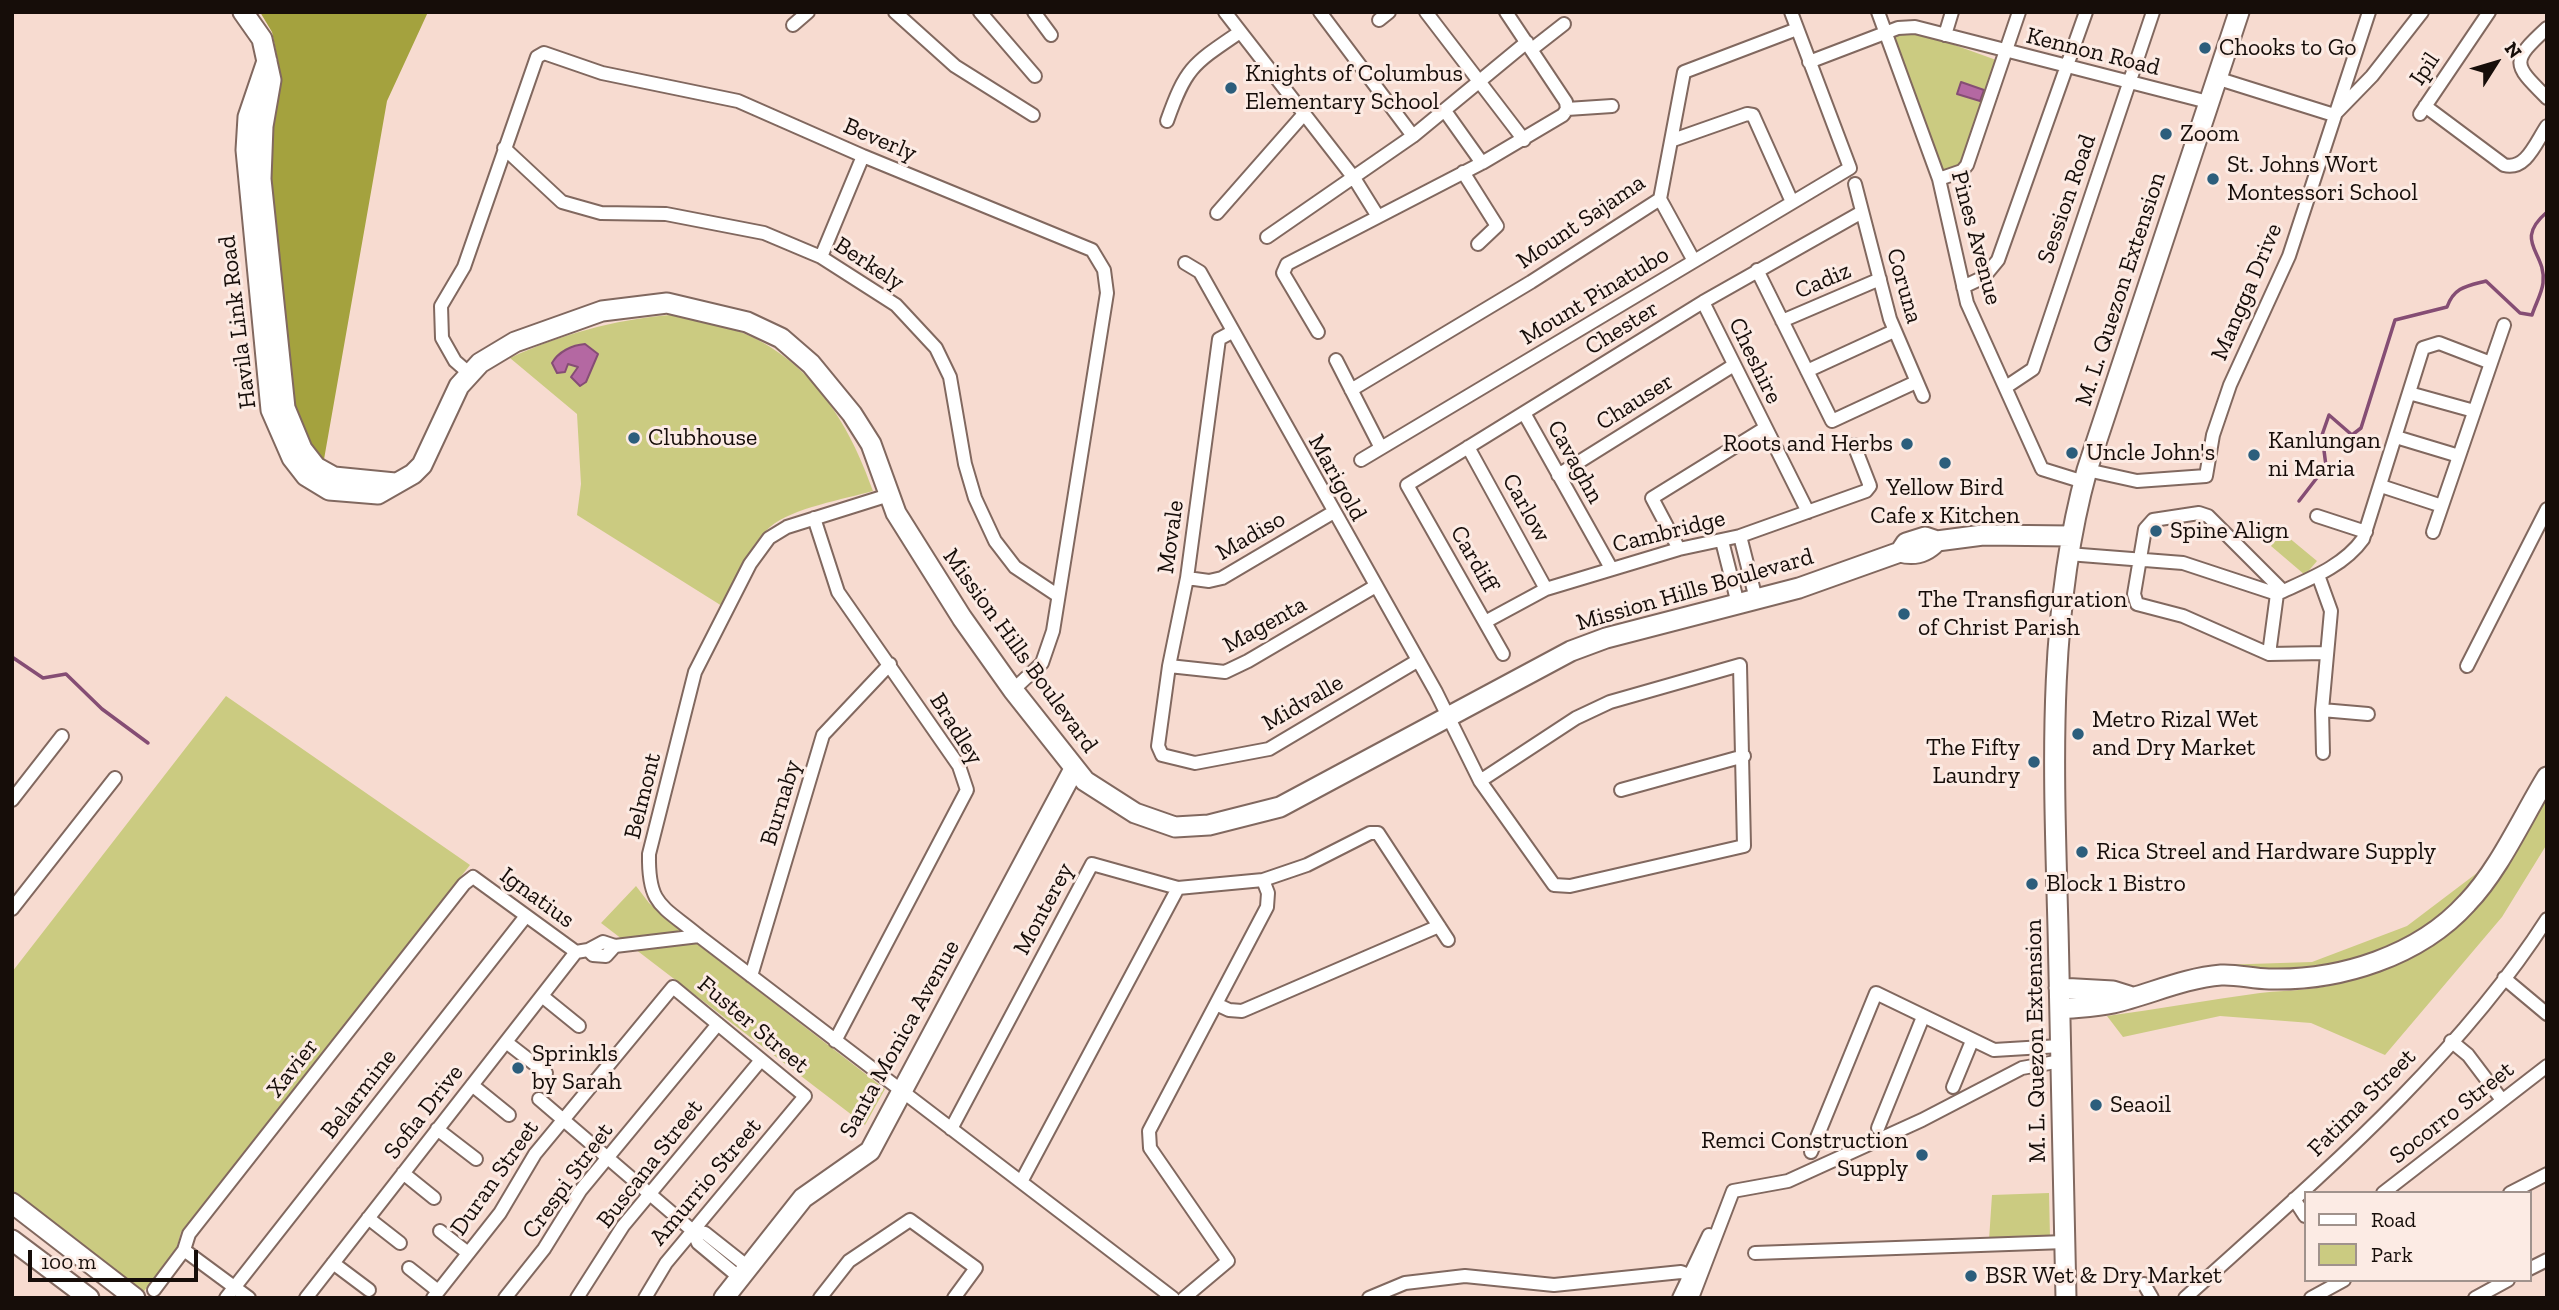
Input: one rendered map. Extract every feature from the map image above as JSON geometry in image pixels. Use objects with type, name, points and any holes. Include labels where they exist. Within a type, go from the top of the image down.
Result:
[{"type":"street","name":"Havila Link Road","points":[[243,12],[262,39],[271,80],[263,126],[261,179],[285,408],[302,449],[316,467],[334,477],[395,483],[404,480],[422,465],[447,406],[470,374]]},
{"type":"street","points":[[793,25],[808,12]]},
{"type":"street","points":[[895,12],[955,66],[1033,114]]},
{"type":"street","points":[[981,12],[1035,76]]},
{"type":"street","points":[[1034,12],[1051,35]]},
{"type":"street","points":[[1225,12],[1354,178],[1377,215]]},
{"type":"street","points":[[1320,12],[1413,136]]},
{"type":"street","points":[[1426,12],[1524,140]]},
{"type":"street","points":[[1318,332],[1282,270],[1287,264],[1524,140],[1563,115],[1567,109],[1566,102],[1506,12]]},
{"type":"street","points":[[1791,12],[1810,62]]},
{"type":"street","name":"Pines Avenue","points":[[1878,12],[1940,179],[1963,287],[2042,469],[2086,476]]},
{"type":"street","points":[[1945,35],[1952,12]]},
{"type":"street","points":[[1940,179],[1962,171],[1967,165],[2019,12]]},
{"type":"street","points":[[1963,287],[1984,277],[1998,260],[2086,12]]},
{"type":"street","name":"Session Road","points":[[2006,387],[2033,369],[2153,12]]},
{"type":"street","name":"M. L. Quezon Extension","points":[[2066,1298],[2054,783],[2059,659],[2069,545],[2086,476],[2239,12]]},
{"type":"street","name":"Mangga Drive","points":[[2086,476],[2137,481],[2206,476],[2213,436],[2230,385],[2289,256],[2369,12]]},
{"type":"street","points":[[2216,78],[2334,115],[2372,76],[2422,12]]},
{"type":"street","name":"Ipil","points":[[2489,12],[2423,110],[2504,165],[2513,168],[2521,164],[2547,126]]},
{"type":"street","points":[[1266,237],[1413,136],[1480,82],[1564,24]]},
{"type":"street","name":"Kennon Road","points":[[1810,62],[1907,26],[2208,102]]},
{"type":"street","points":[[2547,28],[2521,55],[2519,63],[2522,73],[2547,98]]},
{"type":"street","name":"Mount Sajama","points":[[1351,390],[1548,272],[1660,199],[1684,72],[1797,29]]},
{"type":"street","points":[[1167,121],[1182,80],[1190,69],[1240,32]]},
{"type":"street","name":"Beverly","points":[[470,374],[455,360],[442,338],[441,306],[464,267],[537,57],[544,53],[602,73],[738,101],[863,156],[1092,250],[1104,270],[1107,293],[1053,631],[1042,663],[1013,690]]},
{"type":"street","name":"Mount Pinatubo","points":[[1362,460],[1850,168],[1810,62]]},
{"type":"street","points":[[1567,109],[1612,106]]},
{"type":"street","points":[[1445,111],[1482,163]]},
{"type":"street","points":[[1217,214],[1304,114]]},
{"type":"street","points":[[1673,140],[1747,114],[1753,115],[1792,202]]},
{"type":"street","name":"Berkely","points":[[504,148],[562,202],[601,212],[666,214],[713,221],[764,233],[821,257],[896,305],[936,348],[950,377],[971,487],[995,541],[1015,567],[1057,595]]},
{"type":"street","points":[[821,257],[863,156]]},
{"type":"street","points":[[1463,172],[1497,226],[1478,244]]},
{"type":"street","name":"Coruna","points":[[1855,184],[1894,331],[1923,396]]},
{"type":"street","points":[[1660,199],[1694,261]]},
{"type":"street","name":"Chester","points":[[1407,485],[1703,302],[1861,212]]},
{"type":"street","name":"Marigold","points":[[1185,263],[1200,272],[1332,513],[1417,661],[1479,781],[1554,885],[1570,886],[1744,846],[1744,756]]},
{"type":"street","points":[[1757,270],[1832,421],[1916,382]]},
{"type":"street","name":"Cadiz","points":[[1782,321],[1880,279]]},
{"type":"street","name":"Cheshire","points":[[1703,302],[1808,512]]},
{"type":"street","name":"Mission Hills Boulevard","points":[[470,374],[480,363],[515,342],[601,311],[667,303],[726,316],[781,338],[831,386],[871,444],[889,495],[918,551],[1013,690],[1074,769],[1103,795],[1135,813],[1175,827],[1209,825],[1280,807],[1571,651],[1606,638],[1747,602],[1900,552],[1911,555],[1929,550],[1937,541],[1983,535],[2069,545]]},
{"type":"street","points":[[2433,532],[2504,325]]},
{"type":"street","points":[[1807,371],[1894,331]]},
{"type":"street","name":"Movale","points":[[1162,755],[1158,746],[1169,666],[1186,578],[1219,339],[1233,332]]},
{"type":"street","points":[[2069,545],[2183,563],[2280,592],[2318,575],[2358,547],[2381,486],[2419,355],[2429,344],[2439,343],[2491,363]]},
{"type":"street","points":[[1336,360],[1381,448]]},
{"type":"street","name":"Chauser","points":[[1558,475],[1734,365]]},
{"type":"street","points":[[2409,393],[2474,411]]},
{"type":"street","name":"Cavaghn","points":[[1524,413],[1611,568]]},
{"type":"street","points":[[1678,549],[1652,498],[1765,428]]},
{"type":"street","points":[[2396,437],[2459,456]]},
{"type":"street","name":"Cambridge","points":[[1486,621],[1546,589],[1678,549],[1740,536],[1866,491],[1870,486],[1854,445]]},
{"type":"street","name":"Carlow","points":[[1468,447],[1546,589]]},
{"type":"street","name":"Cardiff","points":[[1407,485],[1503,654]]},
{"type":"street","points":[[2381,486],[2442,506]]},
{"type":"street","name":"Belmont","points":[[889,495],[787,527],[769,538],[750,564],[695,672],[649,854],[649,885],[654,897],[699,936],[1173,1298]]},
{"type":"street","points":[[2468,666],[2547,509]]},
{"type":"street","name":"Madiso","points":[[1186,578],[1209,581],[1222,578],[1332,513]]},
{"type":"street","points":[[2280,592],[2217,522],[2204,514],[2153,520],[2145,529],[2134,594],[2137,604],[2183,616],[2269,654],[2326,653]]},
{"type":"street","points":[[2317,516],[2366,531]]},
{"type":"street","name":"Bradley","points":[[814,518],[838,592],[959,766],[967,790],[835,1041]]},
{"type":"street","points":[[1740,536],[1747,602]]},
{"type":"street","points":[[1722,541],[1747,602]]},
{"type":"street","points":[[2318,575],[2330,611],[2322,710],[2323,753]]},
{"type":"street","name":"Magenta","points":[[1169,666],[1225,671],[1248,661],[1374,587]]},
{"type":"street","points":[[2269,654],[2280,592]]},
{"type":"street","name":"Midvalle","points":[[1162,755],[1195,762],[1269,749],[1417,661]]},
{"type":"street","name":"Burnaby","points":[[751,976],[823,735],[890,664]]},
{"type":"street","points":[[1479,781],[1576,718],[1610,702],[1740,665],[1744,756],[1621,790]]},
{"type":"street","points":[[2322,710],[2368,714]]},
{"type":"street","points":[[12,800],[62,736]]},
{"type":"street","name":"Santa Monica Avenue","points":[[724,1298],[803,1198],[870,1151],[1074,769]]},
{"type":"street","points":[[2060,1009],[2114,1003],[2129,996],[2219,975],[2269,979],[2334,972],[2382,959],[2423,941],[2469,902],[2547,777]]},
{"type":"street","points":[[12,909],[115,778]]},
{"type":"street","name":"Monterey","points":[[951,1129],[1092,864],[1178,888],[1263,880],[1307,865],[1370,833],[1378,833],[1448,940]]},
{"type":"street","name":"Ignatius","points":[[473,877],[526,916],[582,951]]},
{"type":"street","name":"Xavier","points":[[154,1290],[184,1250],[189,1234],[464,884],[473,877]]},
{"type":"street","points":[[1184,1298],[1228,1261],[1150,1149],[1149,1131],[1268,907],[1268,893],[1263,880]]},
{"type":"street","points":[[1021,1182],[1178,888]]},
{"type":"street","name":"Belarmine","points":[[226,1298],[526,916]]},
{"type":"street","points":[[1216,1004],[1242,1012],[1439,926]]},
{"type":"street","name":"Fatima Street","points":[[2185,1298],[2400,1099],[2545,927]]},
{"type":"street","points":[[582,951],[597,943],[615,946],[699,936]]},
{"type":"street","name":"Sofia Drive","points":[[306,1298],[542,996],[582,951]]},
{"type":"street","points":[[2504,978],[2547,1014]]},
{"type":"street","name":"Fuster Street","points":[[673,987],[805,1096]]},
{"type":"street","name":"Duran Street","points":[[435,1295],[500,1213],[535,1154],[673,987]]},
{"type":"street","points":[[2059,988],[2113,991],[2129,996]]},
{"type":"street","points":[[1811,1152],[1876,993],[1972,1041],[1994,1049],[2061,1053]]},
{"type":"street","points":[[542,996],[579,1026]]},
{"type":"street","points":[[1878,1128],[1923,1017]]},
{"type":"street","name":"Crespi Street","points":[[505,1298],[544,1249],[580,1191],[718,1024]]},
{"type":"street","points":[[1953,1087],[1972,1041]]},
{"type":"street","points":[[2451,1041],[2469,1055],[2502,1100]]},
{"type":"street","points":[[506,1042],[546,1073]]},
{"type":"street","points":[[1692,1298],[1732,1191],[1788,1181],[1922,1120],[2021,1068],[2061,1053]]},
{"type":"street","name":"Buscana Street","points":[[577,1298],[623,1226],[761,1060]]},
{"type":"street","name":"Socorro Street","points":[[2386,1191],[2547,1066]]},
{"type":"street","points":[[472,1086],[509,1115]]},
{"type":"street","name":"Amurrio Street","points":[[645,1298],[666,1263],[805,1096]]},
{"type":"street","points":[[539,1099],[693,1231],[705,1233],[744,1272]]},
{"type":"street","points":[[438,1129],[476,1159]]},
{"type":"street","points":[[403,1173],[434,1198]]},
{"type":"street","points":[[2514,1191],[2547,1174]]},
{"type":"street","points":[[2294,1199],[2304,1214]]},
{"type":"street","points":[[12,1203],[135,1298]]},
{"type":"street","points":[[368,1218],[400,1243]]},
{"type":"street","points":[[820,1298],[849,1261],[910,1220],[976,1268],[954,1298]]},
{"type":"street","points":[[1679,1298],[1708,1236],[1718,1227]]},
{"type":"street","points":[[440,1231],[468,1254]]},
{"type":"street","points":[[12,1240],[89,1298]]},
{"type":"street","points":[[1755,1253],[2065,1242]]},
{"type":"street","points":[[184,1250],[249,1298]]},
{"type":"street","points":[[2531,1268],[2547,1260]]},
{"type":"street","points":[[333,1263],[369,1290]]},
{"type":"street","points":[[409,1268],[435,1295]]},
{"type":"street","points":[[1369,1298],[1405,1283],[1465,1276],[1554,1285],[1681,1272],[1689,1275]]},
{"type":"street","points":[[2311,1298],[2340,1282]]},
{"type":"street","points":[[2475,1298],[2504,1282]]},
{"type":"street","points":[[2144,1284],[2152,1298]]},
{"type":"green space","points":[[1910,29],[1999,61],[1963,162],[1945,173],[1940,170],[1892,40],[1896,35]]},
{"type":"green space","points":[[670,315],[738,331],[763,343],[806,375],[823,395],[852,441],[873,491],[805,509],[770,527],[749,554],[722,606],[577,515],[581,484],[577,414],[510,358],[588,329],[628,320]]},
{"type":"green space","points":[[2282,532],[2317,561],[2305,575],[2271,546]]},
{"type":"green space","points":[[226,696],[470,865],[181,1232],[177,1247],[142,1294],[12,1193],[12,972]]},
{"type":"green space","points":[[2547,798],[2547,844],[2502,917],[2385,1055],[2311,1023],[2220,1016],[2123,1037],[2107,1016],[2260,993],[2329,986],[2393,966],[2433,945],[2479,905],[2500,876]]},
{"type":"green space","points":[[2477,873],[2459,902],[2423,932],[2347,964],[2299,973],[2218,965],[2312,962],[2407,926]]},
{"type":"green space","points":[[636,886],[649,903],[696,943],[885,1089],[865,1125],[601,923]]},
{"type":"green space","points":[[2049,1193],[2050,1238],[1989,1240],[1992,1195]]},
{"type":"shaded area","points":[[260,12],[428,12],[387,101],[323,465],[306,447],[288,403],[266,150],[279,66],[272,32]]},
{"type":"shaded area","points":[[1961,82],[1984,90],[1980,101],[1957,94]]},
{"type":"shaded area","points":[[585,344],[598,354],[586,382],[580,386],[571,377],[578,367],[568,364],[565,372],[557,373],[552,363],[566,350]]},
{"type":"waterway","points":[[2299,501],[2326,466],[2322,435],[2329,415],[2352,435],[2361,428],[2395,320],[2447,307],[2457,291],[2486,281],[2520,313],[2532,315],[2543,283],[2543,272],[2531,239],[2532,231],[2547,212]]},
{"type":"waterway","points":[[12,657],[43,678],[66,674],[102,709],[148,743]]},
{"type":"place","name":"Chooks to Go","points":[[2205,48]]},
{"type":"place","name":"Knights of Columbus Elementary School","points":[[1231,88]]},
{"type":"place","name":"Zoom","points":[[2166,134]]},
{"type":"place","name":"St. Johns Wort Montessori School","points":[[2213,179]]},
{"type":"place","name":"Clubhouse","points":[[634,438]]},
{"type":"place","name":"Roots and Herbs","points":[[1907,444]]},
{"type":"place","name":"Uncle John's","points":[[2072,453]]},
{"type":"place","name":"Kanlungan ni Maria","points":[[2254,455]]},
{"type":"place","name":"Yellow Bird Cafe x Kitchen","points":[[1945,463]]},
{"type":"place","name":"Spine Align","points":[[2156,531]]},
{"type":"place","name":"The Transfiguration of Christ Parish","points":[[1904,614]]},
{"type":"place","name":"Metro Rizal Wet and Dry Market","points":[[2078,734]]},
{"type":"place","name":"The Fifty Laundry","points":[[2034,762]]},
{"type":"place","name":"Rica Streel and Hardware Supply","points":[[2082,852]]},
{"type":"place","name":"Block 1 Bistro","points":[[2032,884]]},
{"type":"place","name":"Sprinkls by Sarah","points":[[518,1068]]},
{"type":"place","name":"Seaoil","points":[[2096,1105]]},
{"type":"place","name":"Remci Construction Supply","points":[[1922,1155]]},
{"type":"place","name":"BSR Wet & Dry Market","points":[[1971,1276]]}]
